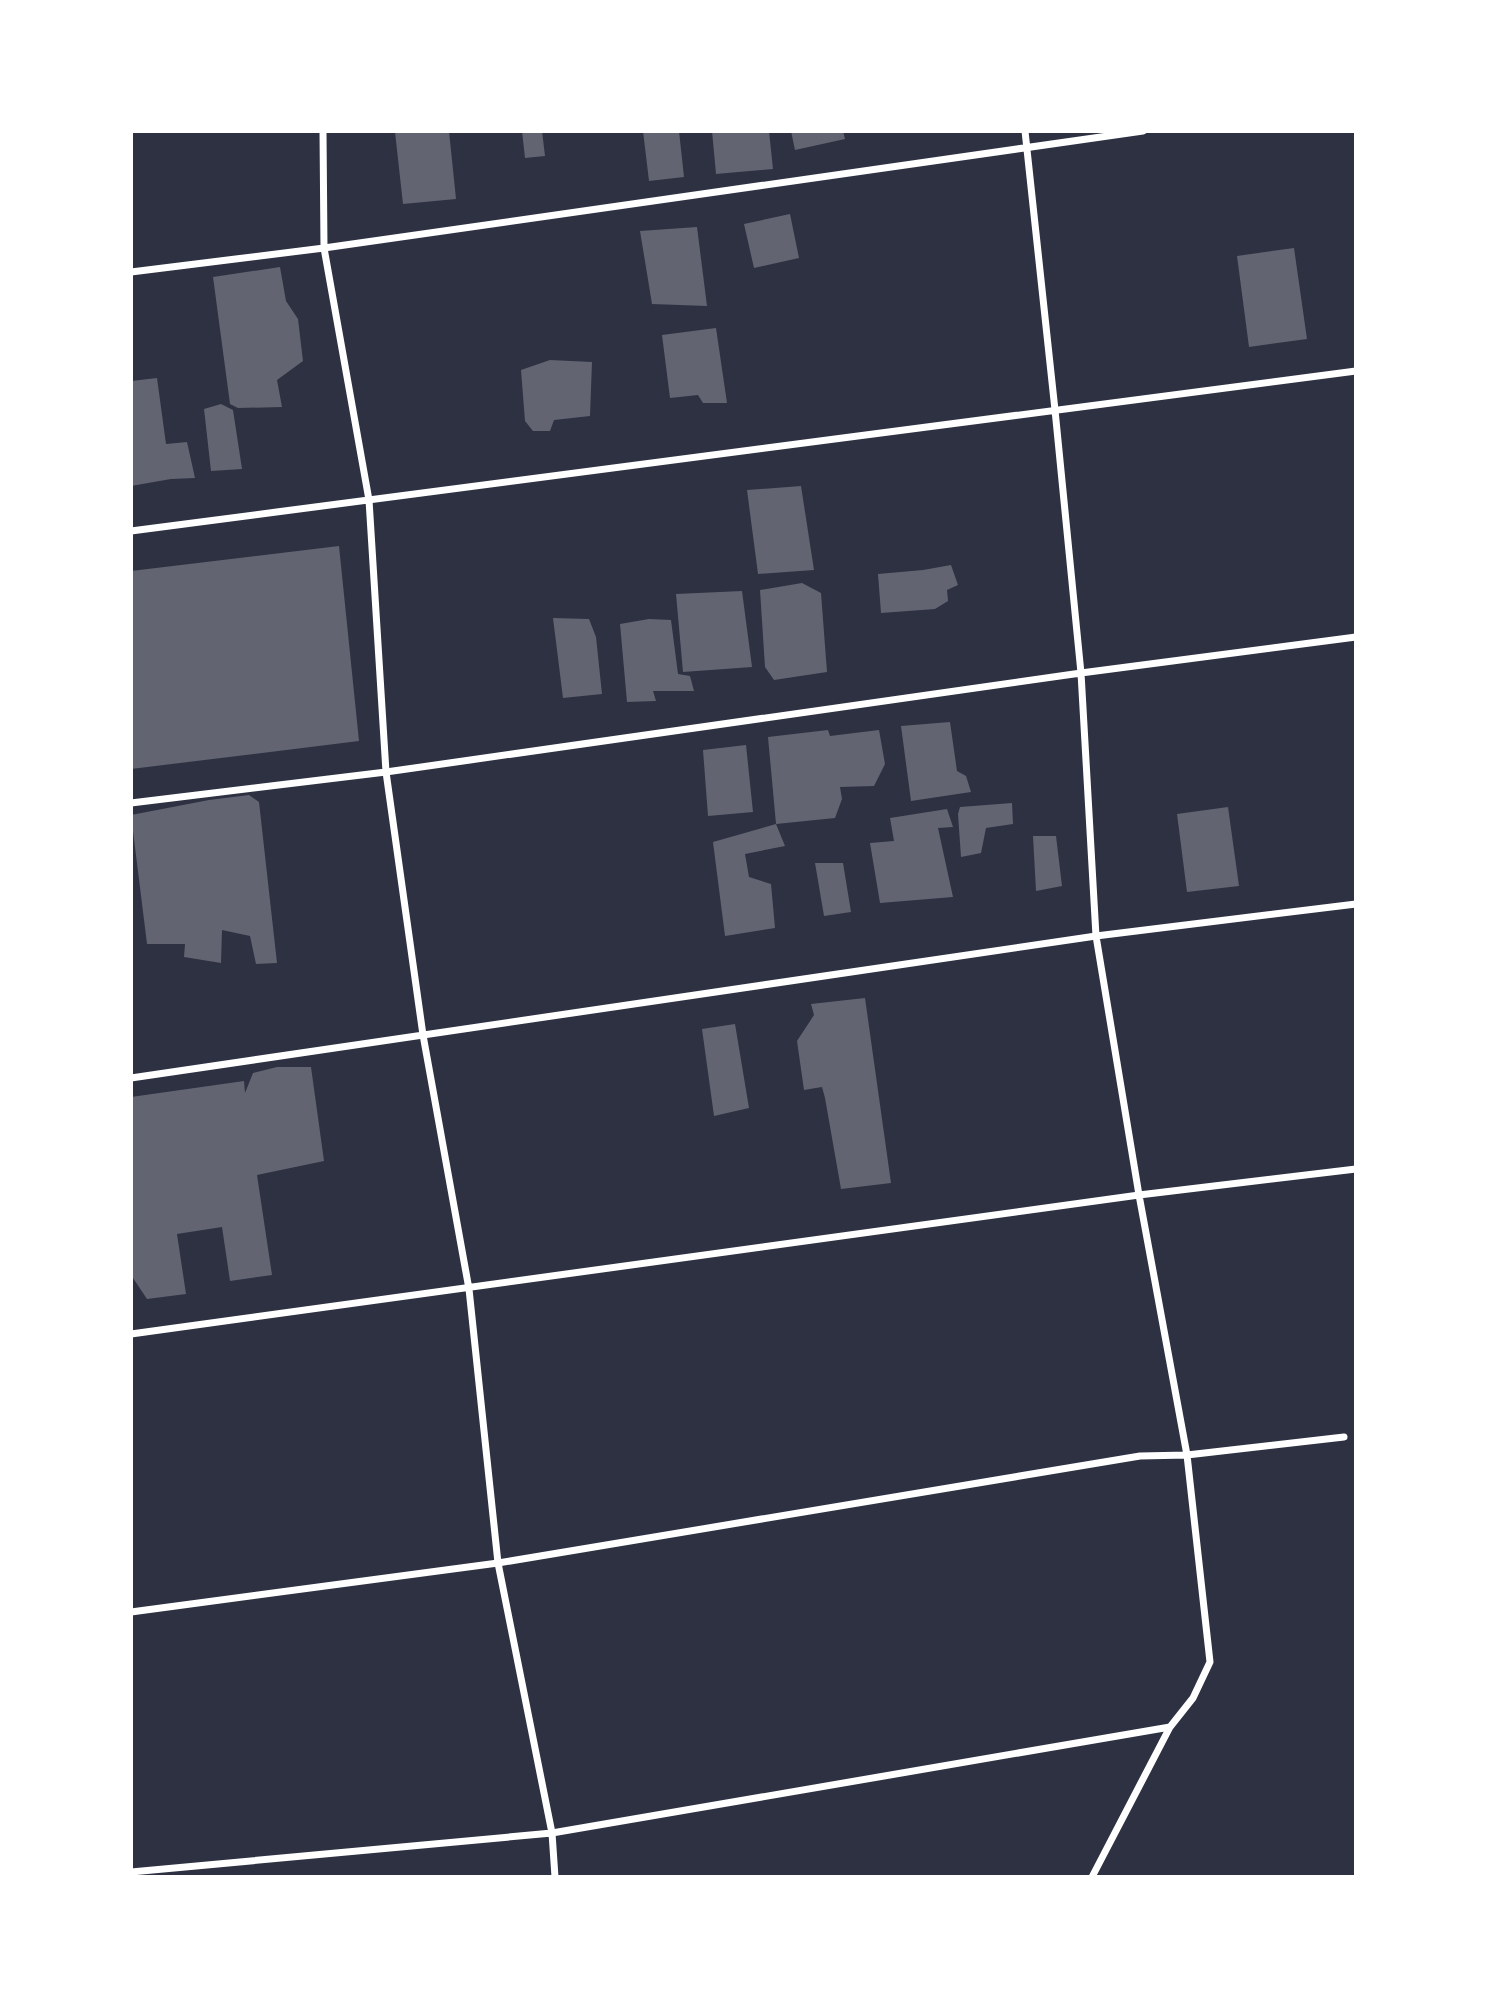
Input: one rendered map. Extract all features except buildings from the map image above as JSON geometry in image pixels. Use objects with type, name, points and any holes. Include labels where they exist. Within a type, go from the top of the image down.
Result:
[{"type":"street","points":[[323,131],[324,248],[369,500],[386,772],[423,1035],[469,1289],[498,1563],[552,1833],[555,1877]]},
{"type":"street","points":[[1025,131],[1081,673],[1096,936],[1139,1195],[1187,1455],[1210,1662],[1193,1698],[1170,1727],[1092,1877]]},
{"type":"street","points":[[131,272],[324,248],[1143,131]]},
{"type":"street","points":[[131,531],[1356,371]]},
{"type":"street","points":[[131,803],[386,772],[1081,673],[1356,637]]},
{"type":"street","points":[[131,1078],[1096,936],[1356,904]]},
{"type":"street","points":[[131,1334],[1139,1195],[1356,1169]]},
{"type":"street","points":[[131,1612],[498,1563],[1140,1456],[1187,1455],[1344,1437]]},
{"type":"street","points":[[131,1872],[552,1833],[1170,1727]]}]
